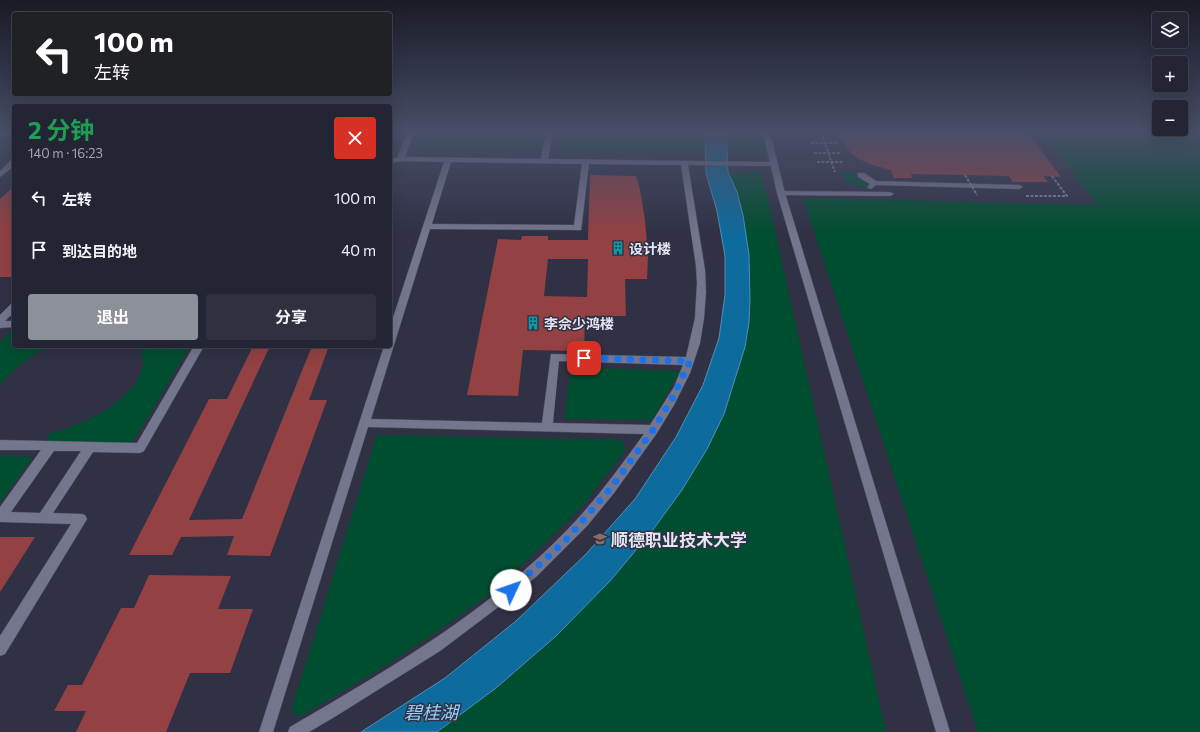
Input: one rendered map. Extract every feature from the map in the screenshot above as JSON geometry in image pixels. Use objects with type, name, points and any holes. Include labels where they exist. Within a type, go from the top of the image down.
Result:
[{"type":"street","points":[[0,175],[10,166]]},
{"type":"street","points":[[392,336],[446,166]]},
{"type":"street","points":[[427,226],[578,228],[585,166]]},
{"type":"street","points":[[295,732],[353,699],[427,653],[501,599],[564,542],[610,489],[653,430],[673,397],[690,361],[695,343],[701,303],[701,275],[684,166]]},
{"type":"street","points":[[774,166],[943,732]]},
{"type":"street","points":[[861,175],[874,183],[1019,188]]},
{"type":"street","points":[[867,194],[874,183]]},
{"type":"street","points":[[781,193],[890,194]]},
{"type":"street","points":[[0,322],[12,308]]},
{"type":"street","points":[[0,325],[12,324]]},
{"type":"street","points":[[0,445],[140,448],[198,348]]},
{"type":"street","points":[[266,732],[388,348]]},
{"type":"street","points":[[547,428],[554,357],[690,361]]},
{"type":"street","points":[[364,423],[653,430]]},
{"type":"street","points":[[0,517],[51,446]]},
{"type":"street","points":[[43,518],[90,447]]},
{"type":"street","points":[[0,517],[81,519],[0,649]]},
{"type":"path","points":[[833,166],[835,172]]},
{"type":"path","points":[[965,175],[977,195]]},
{"type":"green space","points":[[1068,166],[1200,166],[1200,732],[978,732],[803,198],[1098,205]]},
{"type":"green space","points":[[762,172],[886,732],[437,732],[496,688],[556,636],[610,581],[652,531],[749,322],[750,284],[748,246],[741,209],[728,173]]},
{"type":"green space","points":[[839,172],[854,172],[855,176],[868,184],[869,188],[860,187],[848,182]]},
{"type":"green space","points":[[12,329],[12,348],[44,348],[22,363],[0,385],[0,343]]},
{"type":"green space","points":[[140,348],[189,348],[133,442],[44,442],[50,433],[64,430],[81,423],[115,403],[129,391],[139,377],[143,362]]},
{"type":"green space","points":[[571,367],[680,371],[652,420],[564,419]]},
{"type":"green space","points":[[377,435],[621,440],[626,449],[583,505],[497,589],[432,635],[372,674],[299,717],[291,711]]},
{"type":"green space","points":[[0,456],[33,457],[1,501],[0,501]]},
{"type":"water","name":"碧桂湖","points":[[706,166],[728,166],[728,172],[737,192],[743,215],[749,255],[749,322],[745,347],[724,414],[707,449],[682,490],[652,531],[610,581],[556,636],[496,688],[437,732],[361,732],[445,678],[516,621],[586,554],[635,499],[676,437],[703,385],[719,338],[725,295],[725,256],[717,211],[706,173]]},
{"type":"building","points":[[876,166],[1053,166],[1061,177],[1043,176],[1048,182],[1013,182],[1009,176],[911,174],[912,178],[894,178],[891,170]]},
{"type":"building","points":[[590,175],[636,176],[640,189],[645,220],[648,256],[647,279],[625,279],[626,316],[585,316],[584,351],[523,350],[518,396],[467,395],[498,239],[521,240],[522,236],[548,236],[548,240],[588,240]],"holes":[[[548,259],[588,259],[587,297],[544,296]]]},
{"type":"building","points":[[12,188],[12,277],[0,277],[0,199]]},
{"type":"building","points":[[252,348],[269,348],[189,520],[242,519],[311,348],[328,348],[309,400],[327,400],[270,556],[227,555],[234,536],[181,537],[172,555],[129,555],[209,399],[227,399]]},
{"type":"building","points":[[0,537],[35,537],[0,592]]},
{"type":"building","points":[[149,575],[231,576],[218,609],[253,609],[230,673],[190,673],[166,732],[76,732],[86,711],[54,711],[68,685],[82,685],[121,608],[134,608]]},
{"type":"place","name":"设计楼","points":[[618,248]]},
{"type":"place","name":"李佘少鸿楼","points":[[533,323]]},
{"type":"place","name":"顺德职业技术大学","points":[[600,539]]},
{"type":"route","points":[[511,590],[564,542],[610,489],[653,430],[673,397],[690,361],[584,358]]}]
